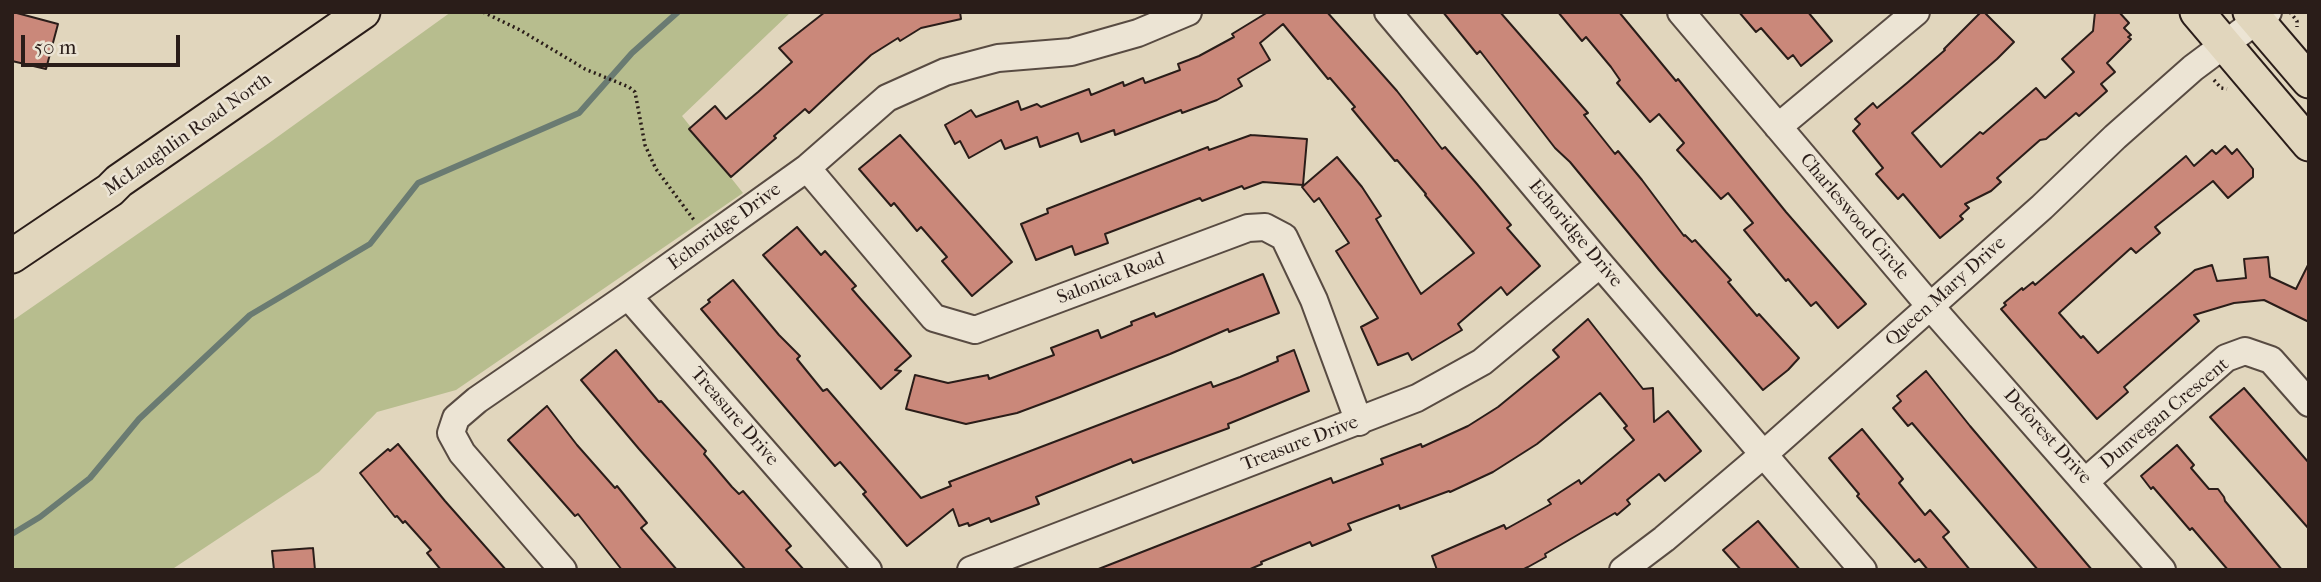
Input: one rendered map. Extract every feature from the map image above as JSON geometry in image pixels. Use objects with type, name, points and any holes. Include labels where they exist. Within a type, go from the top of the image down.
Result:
[{"type":"main road","name":"McLaughlin Road North","points":[[12,256],[363,12]]},
{"type":"main road","points":[[2197,12],[2309,144]]},
{"type":"main road","points":[[2258,15],[2309,81]]},
{"type":"street","name":"Echoridge Drive","points":[[563,570],[462,453],[451,433],[456,418],[477,400],[807,168],[887,98],[945,72],[998,58],[1071,52],[1138,33],[1188,12]]},
{"type":"street","name":"Echoridge Drive","points":[[1388,12],[1863,570]]},
{"type":"street","name":"Charleswood Circle","points":[[1681,12],[1930,306]]},
{"type":"street","points":[[1779,127],[1916,12]]},
{"type":"street","name":"Queen Mary Drive","points":[[1623,570],[1664,539],[1764,454],[2042,207],[2115,137],[2258,15]]},
{"type":"street","name":"Salonica Road","points":[[807,168],[934,318],[975,330],[1248,228],[1265,227],[1284,237],[1314,300],[1359,422]]},
{"type":"street","name":"Treasure Drive","points":[[971,570],[1417,398],[1482,362],[1600,264]]},
{"type":"street","name":"Treasure Drive","points":[[628,296],[868,570]]},
{"type":"street","name":"Deforest Drive","points":[[1930,306],[2162,570]]},
{"type":"street","name":"Dunvegan Crescent","points":[[2086,481],[2226,358],[2245,351],[2272,360],[2309,402]]},
{"type":"path","points":[[483,12],[520,30],[585,69],[635,92],[645,145],[656,169],[709,238]]},
{"type":"path","points":[[2290,12],[2297,21]]},
{"type":"green space","points":[[451,12],[791,12],[682,116],[743,193],[456,390],[377,412],[319,472],[171,570],[12,570],[12,321],[269,143]]},
{"type":"building","points":[[13,12],[58,24],[46,69],[12,61]]},
{"type":"building","points":[[825,12],[960,12],[961,19],[921,28],[900,41],[898,38],[871,55],[809,113],[805,109],[731,177],[689,129],[715,106],[726,119],[758,92],[792,62],[779,48]]},
{"type":"building","points":[[1268,12],[1327,12],[1397,91],[1442,149],[1445,147],[1477,184],[1511,225],[1507,228],[1540,266],[1507,295],[1501,287],[1458,324],[1462,330],[1412,360],[1408,353],[1378,365],[1361,327],[1378,318],[1336,251],[1349,243],[1319,198],[1314,202],[1302,187],[1337,157],[1362,187],[1381,216],[1376,219],[1421,294],[1474,253],[1352,109],[1355,107],[1283,24],[1260,43],[1270,60],[1238,79],[1242,86],[1217,100],[1182,113],[1181,110],[1115,135],[1114,130],[1081,142],[1078,133],[1040,147],[1037,137],[1005,149],[1001,140],[969,158],[960,141],[955,144],[945,125],[971,110],[976,117],[1018,101],[1021,110],[1037,104],[1041,107],[1089,89],[1091,95],[1123,82],[1124,86],[1143,78],[1145,83],[1180,70],[1178,64],[1234,37],[1232,34]]},
{"type":"building","points":[[1443,12],[1500,12],[1588,113],[1584,115],[1615,154],[1618,151],[1642,180],[1684,236],[1692,242],[1695,240],[1731,280],[1728,282],[1757,316],[1759,314],[1799,358],[1788,370],[1763,390],[1570,162],[1555,148],[1480,51],[1477,54]]},
{"type":"building","points":[[1558,12],[1619,12],[1866,304],[1838,328],[1816,302],[1811,306],[1788,279],[1786,281],[1744,230],[1753,223],[1728,193],[1721,199],[1677,150],[1684,143],[1659,114],[1650,122],[1617,83],[1620,80],[1586,37],[1582,41]]},
{"type":"building","points":[[1739,12],[1808,12],[1832,41],[1801,66],[1793,55],[1788,59],[1761,28],[1756,32]]},
{"type":"building","points":[[1981,12],[2014,42],[1912,133],[1941,167],[2036,88],[2045,98],[2074,72],[2062,59],[2093,31],[2095,12],[2119,12],[2129,23],[2124,28],[2131,35],[2128,37],[2131,39],[2107,63],[2115,72],[2101,84],[2107,91],[2079,116],[2076,113],[2046,139],[2040,140],[1997,178],[2001,182],[1991,191],[1965,204],[1969,208],[1960,216],[1963,219],[1940,238],[1903,194],[1898,199],[1876,174],[1883,168],[1853,131],[1860,124],[1855,119],[1873,103],[1877,108],[1907,83],[1945,50]]},
{"type":"building","points":[[900,135],[1012,262],[972,296],[942,261],[947,257],[921,227],[917,231],[894,203],[891,206],[859,169]]},
{"type":"building","points":[[1251,135],[1307,139],[1303,185],[1263,182],[1244,189],[1242,186],[1202,201],[1200,198],[1105,234],[1108,243],[1075,255],[1072,246],[1036,260],[1021,224],[1048,213],[1047,209],[1208,147],[1209,150]]},
{"type":"building","points":[[2225,146],[2232,154],[2237,149],[2253,169],[2253,177],[2228,198],[2213,181],[2155,227],[2160,233],[2136,253],[2131,248],[2059,313],[2098,353],[2195,270],[2212,265],[2217,281],[2246,278],[2244,259],[2268,257],[2270,277],[2296,289],[2309,263],[2309,322],[2264,300],[2234,303],[2194,315],[2199,321],[2124,387],[2128,392],[2097,419],[2001,309],[2006,305],[2004,303],[2022,288],[2023,290],[2033,282],[2035,285],[2186,156],[2194,166],[2212,150],[2216,154]]},
{"type":"building","points":[[797,227],[821,255],[825,251],[856,286],[852,289],[911,356],[895,370],[901,371],[881,389],[763,255]]},
{"type":"building","points":[[1263,274],[1279,313],[1229,332],[1228,329],[1060,397],[1017,413],[966,424],[906,409],[915,375],[948,383],[988,375],[989,379],[1054,355],[1051,348],[1098,330],[1101,338],[1132,325],[1131,322],[1154,313],[1156,317]]},
{"type":"building","points":[[733,280],[800,356],[797,359],[823,391],[827,389],[921,498],[951,486],[949,482],[1211,382],[1213,387],[1240,377],[1278,361],[1277,357],[1294,350],[1309,391],[1228,424],[1229,428],[1133,463],[1131,459],[1036,497],[1039,504],[991,522],[989,518],[969,526],[968,523],[959,526],[953,509],[907,546],[840,462],[835,466],[701,309]]},
{"type":"building","points":[[1588,319],[1643,389],[1653,388],[1654,422],[1668,411],[1701,451],[1665,481],[1659,474],[1627,500],[1630,504],[1617,515],[1615,513],[1528,567],[1522,570],[1437,570],[1432,556],[1504,525],[1506,529],[1551,504],[1548,500],[1579,480],[1581,484],[1634,440],[1624,428],[1627,426],[1600,393],[1537,444],[1493,472],[1450,492],[1400,509],[1399,505],[1348,524],[1351,530],[1312,546],[1310,542],[1248,570],[1096,570],[1331,478],[1333,483],[1383,464],[1381,459],[1421,444],[1422,447],[1468,426],[1498,407],[1559,357],[1553,350]]},
{"type":"building","points":[[616,350],[659,402],[661,401],[706,451],[704,454],[732,487],[739,494],[743,491],[791,546],[786,550],[804,570],[746,570],[639,449],[581,380]]},
{"type":"building","points":[[1926,371],[2092,570],[2038,570],[1912,423],[1908,426],[1893,408],[1901,401],[1897,396]]},
{"type":"building","points":[[2244,388],[2309,463],[2309,529],[2210,417]]},
{"type":"building","points":[[547,406],[577,445],[615,488],[617,486],[647,523],[641,528],[677,570],[622,570],[578,514],[575,516],[508,440]]},
{"type":"building","points":[[1862,429],[1903,479],[1899,483],[1925,515],[1930,510],[1949,532],[1943,537],[1970,570],[1928,570],[1919,559],[1915,562],[1857,496],[1859,494],[1829,458]]},
{"type":"building","points":[[398,444],[506,570],[441,570],[427,553],[431,550],[405,521],[403,523],[395,517],[360,473]]},
{"type":"building","points":[[2177,445],[2194,465],[2191,468],[2209,489],[2218,489],[2282,570],[2228,570],[2192,528],[2190,530],[2153,487],[2151,489],[2141,476]]},
{"type":"building","points":[[1758,521],[1800,570],[1741,570],[1723,550]]},
{"type":"building","points":[[313,548],[315,570],[274,570],[272,551]]},
{"type":"waterway","points":[[12,534],[40,517],[90,478],[139,419],[250,315],[370,244],[418,183],[579,113],[632,53],[678,12]]}]
